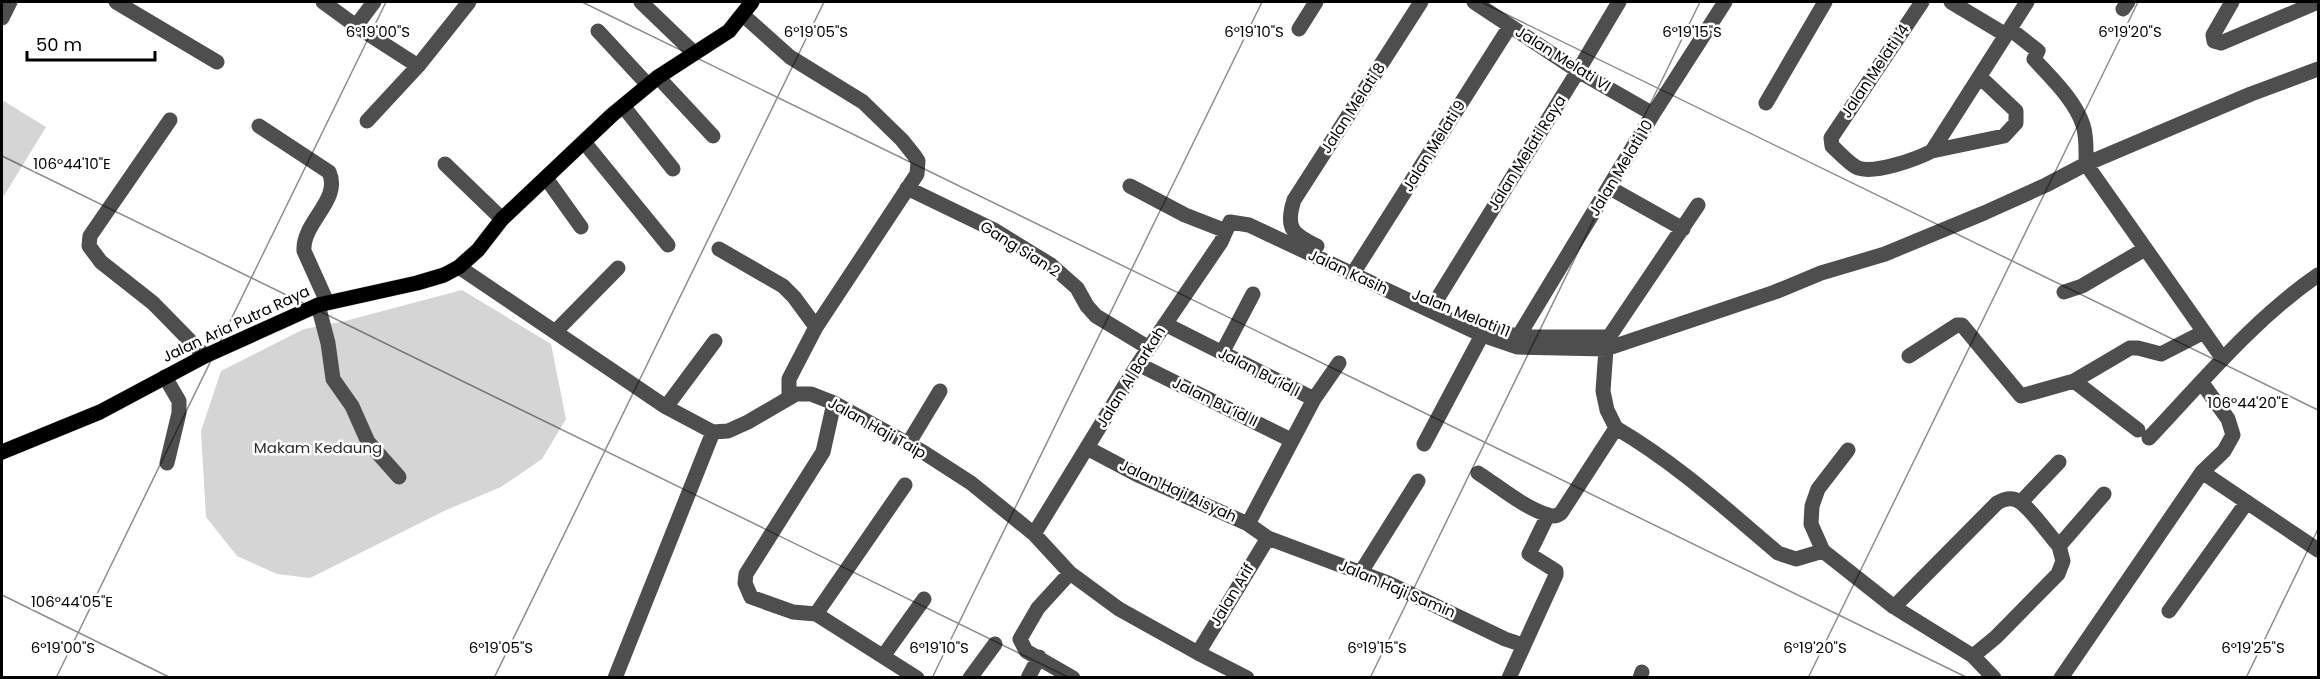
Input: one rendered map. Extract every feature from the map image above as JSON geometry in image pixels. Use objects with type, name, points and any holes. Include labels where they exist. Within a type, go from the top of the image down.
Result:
[{"type":"main road","name":"Jalan Aria Putra Raya","points":[[2,452],[100,412],[205,356],[323,304],[417,283],[444,275],[459,267],[478,250],[502,219],[623,106],[653,81],[729,31],[752,2]]},
{"type":"street","points":[[2,18],[10,2]]},
{"type":"street","points":[[116,2],[218,62]]},
{"type":"street","points":[[323,2],[418,66]]},
{"type":"street","points":[[356,26],[374,2]]},
{"type":"street","points":[[367,122],[418,66],[469,2]]},
{"type":"street","points":[[641,2],[694,53]]},
{"type":"street","points":[[1299,29],[1316,2]]},
{"type":"street","name":"Jalan Melati 8","points":[[1289,216],[1294,200],[1421,2]]},
{"type":"street","name":"Jalan Melati VI","points":[[1474,2],[1578,71],[1653,114]]},
{"type":"street","name":"Jalan Melati Raya","points":[[1434,304],[1619,2]]},
{"type":"street","name":"Jalan Melati 10","points":[[1518,336],[1653,114],[1725,2]]},
{"type":"street","points":[[1766,103],[1825,2]]},
{"type":"street","name":"Jalan Melati 14","points":[[1922,2],[1834,134],[1831,142],[1832,146],[1856,167],[1865,170],[1912,161],[1932,151]]},
{"type":"street","points":[[1951,2],[2008,32],[2038,51],[2034,59],[2068,99],[2082,123],[2086,143],[2086,164],[2223,359]]},
{"type":"street","points":[[1932,151],[2027,2]]},
{"type":"street","points":[[2232,2],[2213,35],[2214,41],[2221,44],[2319,2]]},
{"type":"street","points":[[459,267],[666,407],[713,432],[728,431],[748,422],[789,397],[789,380],[816,327],[917,174],[919,167],[918,160],[902,140],[863,102],[790,57],[743,15]]},
{"type":"street","name":"Jalan Melati 9","points":[[1357,267],[1510,26]]},
{"type":"street","points":[[598,31],[712,136]]},
{"type":"street","name":"Jalan Kasih","points":[[1130,186],[1185,215],[1228,227],[1249,225],[1482,335],[1517,347],[1606,349],[1775,292],[1821,273],[1885,254],[1994,209],[2086,164],[2251,94],[2319,69]]},
{"type":"street","points":[[1932,151],[2004,136],[2016,123],[2016,111],[1980,77]]},
{"type":"street","points":[[623,106],[673,169]]},
{"type":"street","points":[[170,120],[90,236],[89,246],[101,262],[153,303],[205,356]]},
{"type":"street","points":[[259,126],[329,172],[332,179],[330,194],[308,228],[304,251],[323,304],[333,378],[351,406],[368,442],[399,477]]},
{"type":"street","points":[[584,142],[668,245]]},
{"type":"street","points":[[445,164],[502,219]]},
{"type":"street","points":[[546,177],[581,228]]},
{"type":"street","name":"Gang Sian 2","points":[[906,188],[994,230],[1051,265],[1077,288],[1087,306],[1096,316],[1149,348]]},
{"type":"street","points":[[1610,188],[1683,229]]},
{"type":"street","name":"Jalan Melati 11","points":[[1289,216],[1290,223],[1300,238],[1434,304],[1487,326],[1518,336],[1609,337],[1698,205]]},
{"type":"street","name":"Jalan Al Barkah","points":[[1034,534],[1138,364],[1221,242],[1228,227]]},
{"type":"street","points":[[719,249],[783,286],[816,327]]},
{"type":"street","points":[[2064,292],[2082,286],[2145,249]]},
{"type":"street","points":[[555,332],[618,268]]},
{"type":"street","points":[[2074,381],[2144,434],[2202,383],[2223,359],[2279,305],[2319,275]]},
{"type":"street","points":[[1222,353],[1253,294]]},
{"type":"street","name":"Jalan Bu’id I","points":[[1165,324],[1314,399],[1339,363]]},
{"type":"street","points":[[1910,356],[1957,325],[1962,325],[2021,396],[2074,381],[2130,348],[2161,354],[2204,332]]},
{"type":"street","points":[[1424,444],[1482,335]]},
{"type":"street","points":[[666,407],[715,340]]},
{"type":"street","points":[[1606,349],[1603,391],[1607,410],[1616,428],[1645,445],[1693,480],[1778,553],[1796,560],[1822,551]]},
{"type":"street","name":"Jalan Bu’id II","points":[[1138,364],[1291,440]]},
{"type":"street","points":[[165,377],[179,401],[179,413],[167,463]]},
{"type":"street","points":[[2061,678],[2202,472],[2224,451],[2233,435],[2228,419],[2202,383]]},
{"type":"street","points":[[908,444],[940,391]]},
{"type":"street","name":"Jalan Haji Taip","points":[[789,397],[796,394],[811,394],[834,403],[972,483],[1034,534],[1070,573],[1119,609],[1247,678]]},
{"type":"street","points":[[1248,524],[1314,399]]},
{"type":"street","points":[[834,403],[823,452],[746,574],[745,583],[751,597],[793,612],[816,614],[917,678]]},
{"type":"street","points":[[1478,473],[1548,515],[1557,516],[1616,428]]},
{"type":"street","points":[[615,678],[713,432]]},
{"type":"street","name":"Jalan Haji Aisyah","points":[[1087,447],[1140,476],[1248,524],[1268,538]]},
{"type":"street","points":[[1848,450],[1818,489],[1812,506],[1810,524],[1822,551],[1894,607],[1973,657],[1994,678]]},
{"type":"street","points":[[2020,502],[2060,462]]},
{"type":"street","points":[[2202,472],[2319,550]]},
{"type":"street","points":[[1361,572],[1418,482]]},
{"type":"street","points":[[816,614],[905,485]]},
{"type":"street","points":[[2059,546],[2104,494]]},
{"type":"street","points":[[1894,607],[1997,502],[2009,498],[2020,502],[2059,546],[2063,561],[2058,574],[1996,638],[1973,657]]},
{"type":"street","points":[[2169,611],[2247,502]]},
{"type":"street","points":[[1509,678],[1556,575],[1556,571],[1529,554],[1548,515]]},
{"type":"street","name":"Jalan Haji Samin","points":[[1268,538],[1361,572],[1523,645]]},
{"type":"street","name":"Jalan Arif","points":[[1198,653],[1268,538]]},
{"type":"street","points":[[1070,573],[1038,608],[1021,637],[1023,647],[1073,678]]},
{"type":"street","points":[[884,655],[924,599]]},
{"type":"street","points":[[970,678],[995,644]]},
{"type":"street","points":[[1028,678],[1039,657]]},
{"type":"green space","points":[[2,100],[46,127],[2,199]]},
{"type":"green space","name":"Makam Kedaung","points":[[462,290],[551,344],[566,419],[542,459],[501,487],[444,511],[310,578],[277,574],[237,556],[206,517],[201,431],[221,371],[304,329],[345,321]]}]
